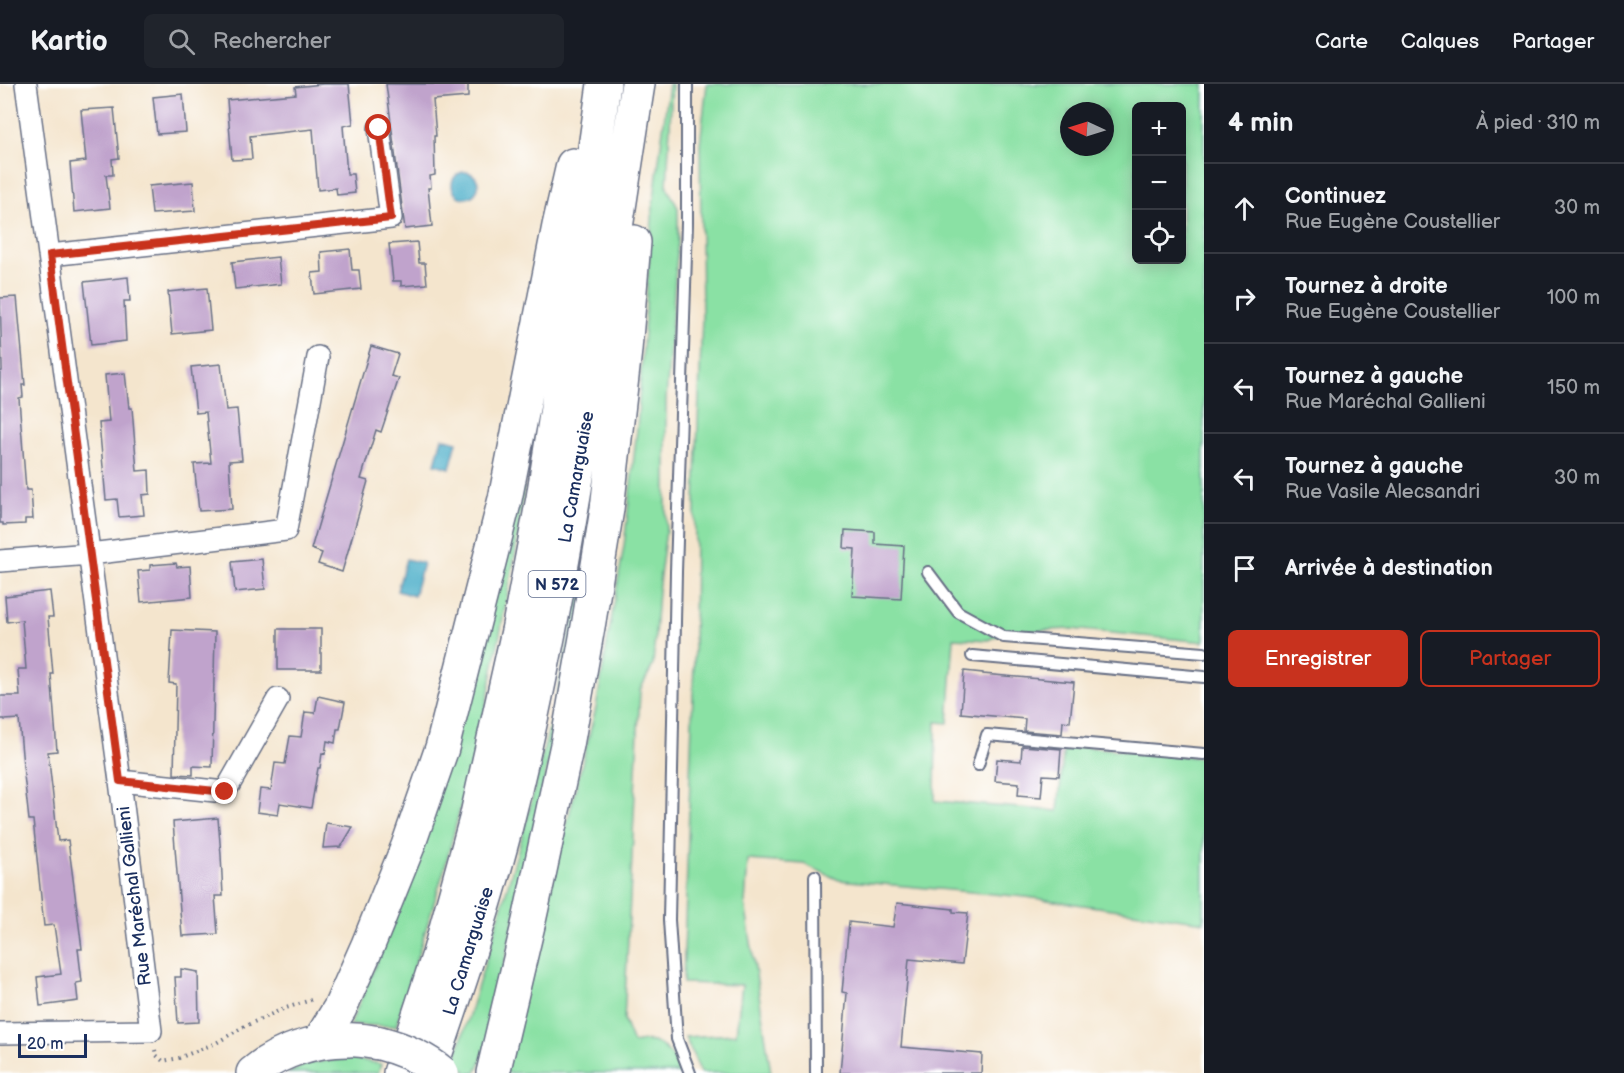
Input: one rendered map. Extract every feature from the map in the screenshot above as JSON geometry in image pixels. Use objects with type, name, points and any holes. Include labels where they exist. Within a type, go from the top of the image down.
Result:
[{"type":"main road","points":[[319,1042],[340,1008],[368,945],[408,846],[442,748],[505,499],[557,237],[591,84]]},
{"type":"main road","name":"La Camarguaise","points":[[400,1073],[439,954],[470,842],[518,631],[543,498],[561,384],[604,84]]},
{"type":"main road","name":"La Camarguaise","points":[[429,1073],[468,957],[505,830],[541,672],[576,484],[638,84]]},
{"type":"main road","points":[[493,1073],[567,745],[589,621],[607,509],[625,350],[634,242],[655,84]]},
{"type":"main road","points":[[253,1073],[287,1052],[319,1042],[350,1039],[380,1043],[401,1049],[420,1058],[442,1073]]},
{"type":"street","name":"Rue Maréchal Gallieni","points":[[26,84],[120,781],[150,1031]]},
{"type":"street","points":[[50,255],[391,218],[379,128]]},
{"type":"street","points":[[0,561],[90,554],[286,530],[318,357]]},
{"type":"street","points":[[120,781],[225,792],[278,699]]},
{"type":"street","points":[[0,1033],[150,1031]]},
{"type":"lane","points":[[687,84],[687,224],[676,572],[669,920],[677,1040],[690,1073]]},
{"type":"lane","points":[[928,572],[958,612],[1004,637],[1204,654]]},
{"type":"lane","points":[[972,656],[1204,677]]},
{"type":"lane","points":[[978,765],[987,735],[1204,754]]},
{"type":"lane","points":[[815,876],[816,1073]]},
{"type":"path","points":[[150,1031],[156,1055],[163,1061],[179,1058],[216,1043],[243,1027],[283,1009],[314,999],[323,1000],[340,1008]]},
{"type":"green space","points":[[669,84],[672,84],[667,187],[678,208],[678,240],[666,400],[666,530],[658,591],[653,665],[640,690],[624,1021],[633,1043],[647,1041],[659,1044],[673,1057],[682,1073],[504,1073],[596,708],[624,546],[637,429],[653,205]]},
{"type":"green space","points":[[707,84],[1204,84],[1204,642],[1071,629],[1006,632],[988,640],[954,638],[948,723],[936,722],[935,801],[1058,811],[1064,745],[1204,758],[1204,922],[1026,897],[839,880],[804,864],[748,860],[745,903],[771,1073],[701,1073],[685,1037],[736,1034],[742,985],[683,983],[694,663],[695,503],[702,317],[700,144]]},
{"type":"green space","points":[[520,486],[524,487],[516,550],[484,717],[445,867],[396,1026],[350,1025],[396,916]]},
{"type":"green space","points":[[591,565],[486,1048],[476,1073],[467,1073],[456,1057],[527,819],[556,698],[580,582]]},
{"type":"green space","points":[[350,1058],[381,1064],[378,1073],[287,1073],[310,1063]]},
{"type":"water","points":[[465,172],[474,176],[478,185],[474,194],[465,198],[456,194],[452,185],[456,176]]},
{"type":"water","points":[[442,438],[457,442],[450,468],[435,464]]},
{"type":"water","points":[[406,559],[423,563],[414,596],[397,591]]},
{"type":"building","points":[[349,84],[353,124],[343,126],[347,174],[353,174],[355,193],[337,195],[336,188],[318,190],[313,129],[250,136],[252,159],[232,160],[227,100],[296,94],[295,87]]},
{"type":"building","points":[[386,84],[468,84],[468,97],[433,100],[436,136],[434,136],[435,175],[430,176],[431,188],[428,188],[432,226],[405,229]]},
{"type":"building","points":[[183,94],[186,132],[157,134],[153,97]]},
{"type":"building","points":[[114,108],[119,158],[112,159],[113,175],[106,175],[110,208],[74,212],[70,163],[86,161],[81,110]]},
{"type":"building","points":[[193,182],[195,211],[152,214],[149,186]]},
{"type":"building","points":[[417,242],[419,263],[425,263],[427,284],[401,286],[401,281],[393,281],[389,244]]},
{"type":"building","points":[[350,249],[352,270],[359,270],[361,289],[314,294],[312,273],[322,272],[321,252]]},
{"type":"building","points":[[278,257],[281,284],[235,289],[232,262]]},
{"type":"building","points":[[128,277],[130,301],[124,301],[126,341],[91,345],[84,282]]},
{"type":"building","points":[[207,288],[211,330],[172,334],[168,292]]},
{"type":"building","points":[[17,297],[25,385],[22,385],[23,397],[19,398],[26,490],[31,490],[33,519],[25,519],[25,524],[3,525],[0,523],[0,372],[2,371],[0,298]]},
{"type":"building","points":[[371,346],[398,354],[391,376],[399,378],[381,432],[376,430],[361,479],[368,481],[342,572],[318,564],[322,553],[311,549]]},
{"type":"building","points":[[221,364],[226,410],[237,409],[242,460],[229,461],[232,509],[199,511],[194,464],[211,463],[206,412],[196,413],[191,367]]},
{"type":"building","points":[[125,373],[129,408],[132,408],[137,471],[149,470],[150,494],[142,495],[144,515],[119,517],[117,499],[106,500],[99,423],[109,422],[105,375]]},
{"type":"building","points":[[845,530],[875,532],[875,544],[904,546],[901,599],[852,596],[855,549],[844,548]]},
{"type":"building","points":[[262,559],[265,589],[235,592],[232,562]]},
{"type":"building","points":[[176,563],[177,567],[190,566],[192,597],[141,602],[138,571],[150,570],[150,565]]},
{"type":"building","points":[[50,591],[53,617],[48,617],[57,751],[48,752],[58,841],[68,840],[82,949],[78,949],[82,982],[76,983],[78,1001],[40,1006],[37,977],[61,974],[54,925],[44,926],[33,820],[29,820],[19,719],[0,719],[0,696],[20,696],[18,669],[26,669],[22,620],[7,622],[5,596]]},
{"type":"building","points":[[278,629],[321,629],[321,670],[278,670]]},
{"type":"building","points":[[172,630],[215,632],[212,767],[193,766],[193,775],[174,774],[176,684],[169,683]]},
{"type":"building","points":[[964,671],[1074,682],[1070,722],[1063,721],[1062,734],[1024,731],[1025,719],[961,713]]},
{"type":"building","points":[[318,696],[345,702],[335,743],[327,741],[325,754],[322,753],[311,808],[280,803],[278,815],[257,812],[260,789],[271,790],[275,763],[285,764],[290,736],[301,737],[305,712],[315,713]]},
{"type":"building","points":[[1022,746],[1061,749],[1059,776],[1043,775],[1041,797],[1018,795],[1019,783],[995,781],[997,759],[1021,761]]},
{"type":"building","points":[[218,818],[223,896],[215,896],[218,934],[182,936],[173,822]]},
{"type":"building","points":[[326,823],[353,827],[341,847],[323,848]]},
{"type":"building","points":[[897,903],[953,909],[953,912],[968,913],[962,964],[909,959],[901,1047],[982,1054],[981,1073],[840,1073],[847,993],[842,992],[849,922],[893,927]]},
{"type":"building","points":[[181,969],[198,972],[199,1022],[178,1023],[175,977],[181,977]]},
{"type":"route","points":[[225,792],[120,781],[50,255],[391,218],[379,128]]}]
